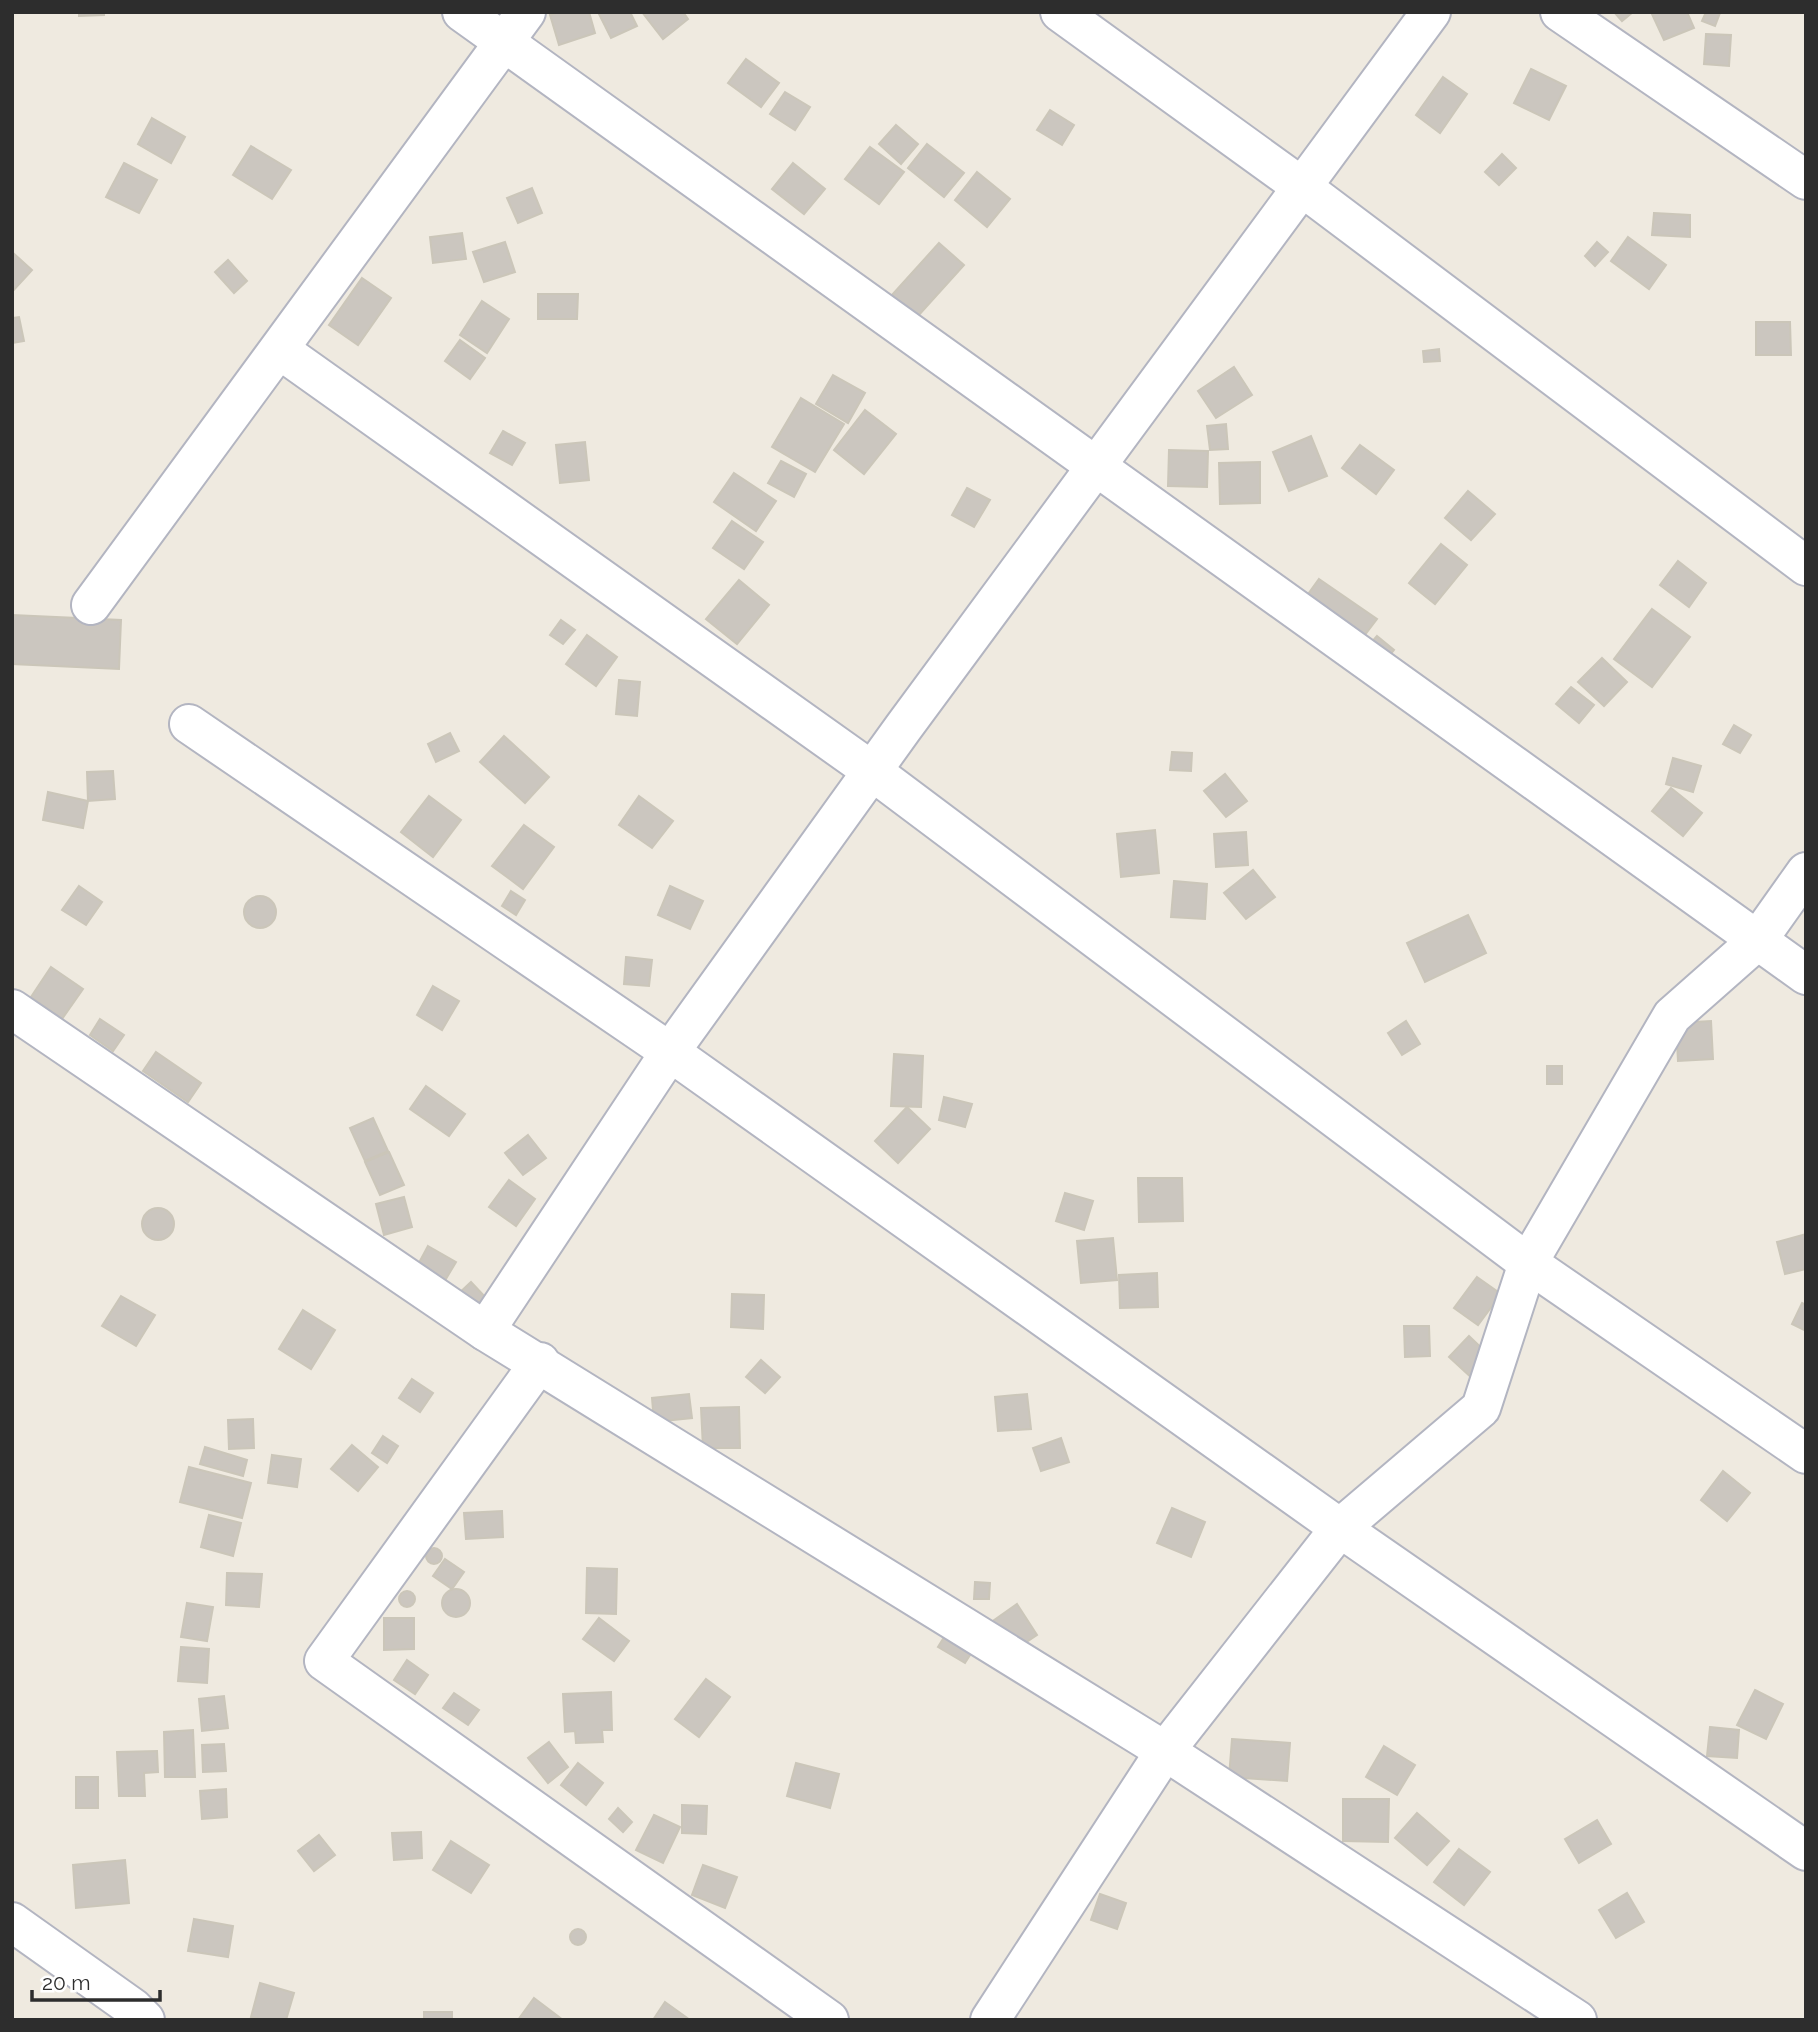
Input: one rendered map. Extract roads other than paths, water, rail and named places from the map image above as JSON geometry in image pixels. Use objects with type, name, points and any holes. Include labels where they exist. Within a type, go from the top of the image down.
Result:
[{"type":"street","points":[[462,12],[514,27],[1096,466],[1806,975]]},
{"type":"street","points":[[1060,12],[1302,187],[1806,566]]},
{"type":"street","points":[[485,1331],[670,1052],[872,771],[1431,12]]},
{"type":"street","points":[[1560,12],[1806,180]]},
{"type":"street","points":[[91,605],[514,27]]},
{"type":"street","points":[[280,350],[872,771],[1528,1263],[1806,1454]]},
{"type":"street","points":[[189,724],[670,1052],[1340,1528],[1806,1851]]},
{"type":"street","points":[[990,2020],[1165,1751],[1340,1528],[1481,1408],[1528,1263],[1672,1016],[1757,941],[1806,872]]},
{"type":"street","points":[[12,1009],[485,1331],[1165,1751],[1577,2020]]},
{"type":"street","points":[[540,1363],[324,1661],[829,2020]]},
{"type":"street","points":[[12,1922],[134,2008],[145,2020]]}]
